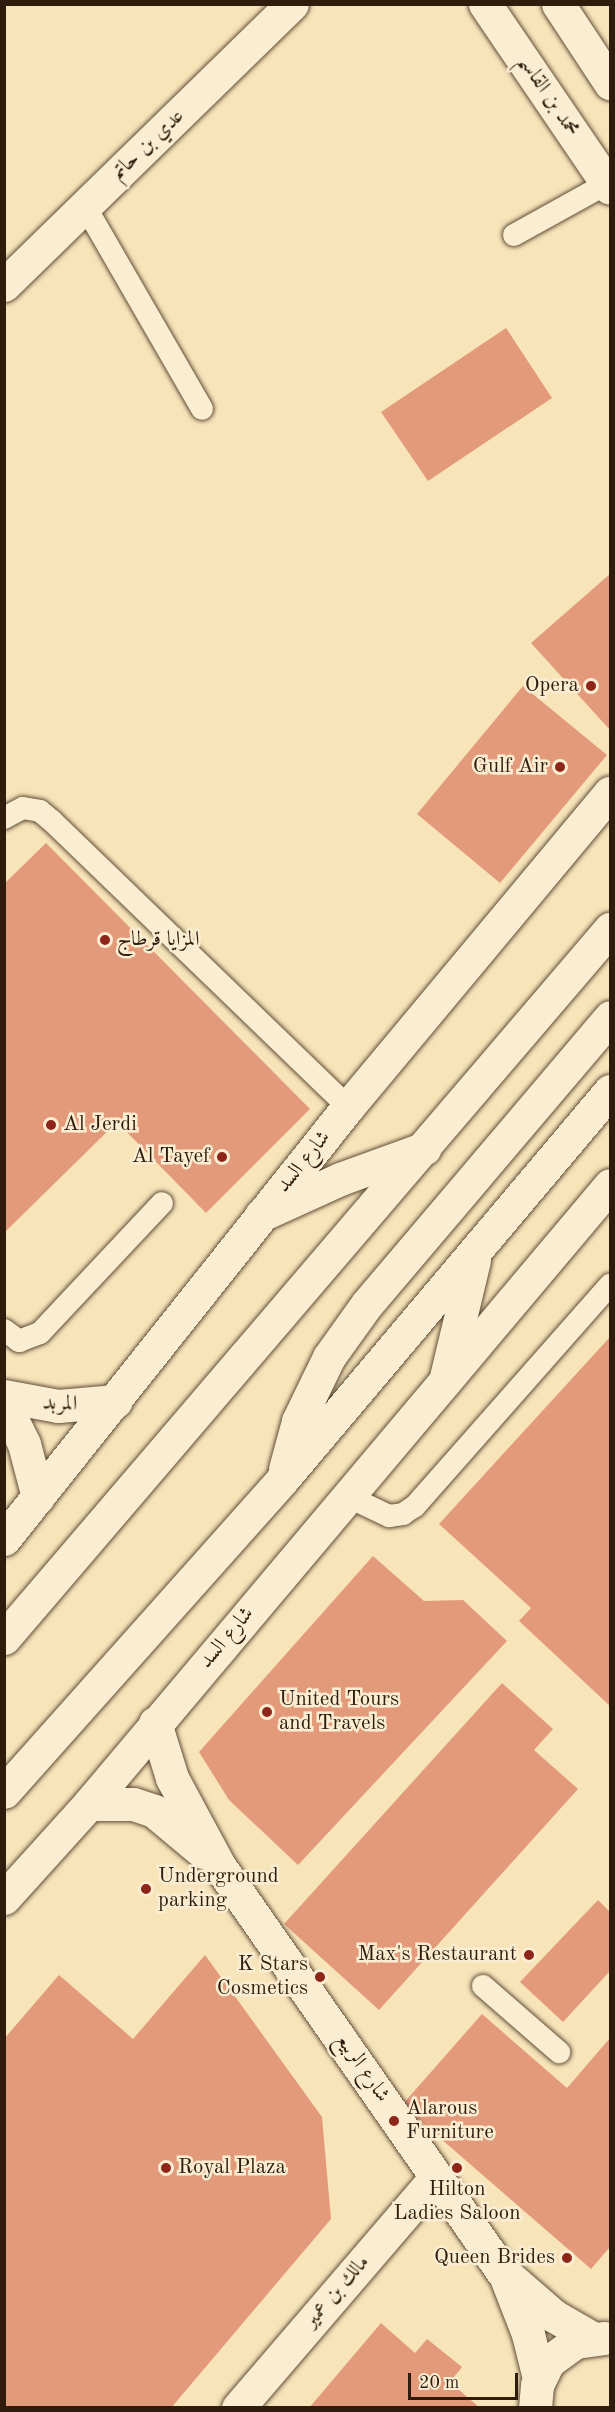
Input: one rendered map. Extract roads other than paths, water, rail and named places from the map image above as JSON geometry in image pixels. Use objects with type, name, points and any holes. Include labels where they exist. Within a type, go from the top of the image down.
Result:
[{"type":"street","name":"عدي بن حاتم","points":[[5,285],[292,4]]},
{"type":"street","name":"محمد بن القاسم","points":[[485,4],[609,185]]},
{"type":"street","points":[[558,4],[610,83]]},
{"type":"street","points":[[583,43],[610,67]]},
{"type":"street","name":"شارع السد","points":[[4,1539],[348,1107],[610,793]]},
{"type":"street","points":[[4,1638],[427,1148],[610,929]]},
{"type":"street","points":[[282,1480],[298,1421],[329,1357],[361,1313],[610,1017]]},
{"type":"street","points":[[4,1792],[282,1480],[610,1091]]},
{"type":"street","points":[[261,1215],[340,1179],[427,1148]]},
{"type":"street","name":"شارع السد","points":[[4,1898],[89,1804],[610,1185]]},
{"type":"street","points":[[445,1381],[477,1250]]},
{"type":"street","name":"المربد","points":[[4,1396],[58,1406],[116,1401]]},
{"type":"street","name":"المربد","points":[[4,1403],[24,1444],[38,1497]]},
{"type":"street","name":"شارع الربيع","points":[[155,1724],[172,1778],[220,1867],[502,2271],[521,2313],[535,2397]]},
{"type":"street","name":"شارع الربيع","points":[[89,1804],[133,1804],[154,1811],[220,1867]]},
{"type":"street","name":"مالك بن عمير","points":[[238,2408],[436,2177]]},
{"type":"street","name":"شارع الربيع","points":[[502,2271],[554,2316],[601,2338]]},
{"type":"street","points":[[535,2397],[560,2350],[601,2338]]},
{"type":"lane","points":[[514,236],[609,185]]},
{"type":"lane","points":[[85,206],[202,409]]},
{"type":"lane","points":[[4,818],[23,808],[40,811],[52,821],[348,1107]]},
{"type":"lane","points":[[4,1330],[19,1341],[40,1333],[162,1203]]},
{"type":"lane","points":[[347,1496],[389,1516],[403,1514],[415,1506],[610,1285]]},
{"type":"lane","points":[[483,1986],[559,2052]]},
{"type":"place","name":"Opera","points":[[591,686]]},
{"type":"place","name":"Gulf Air","points":[[560,767]]},
{"type":"place","name":"المزايا قرطاج","points":[[105,940]]},
{"type":"place","name":"Al Jerdi","points":[[51,1125]]},
{"type":"place","name":"Al Tayef","points":[[222,1157]]},
{"type":"place","name":"United Tours and Travels","points":[[267,1712]]},
{"type":"place","name":"Underground parking","points":[[146,1889]]},
{"type":"place","name":"Max's Restaurant","points":[[529,1955]]},
{"type":"place","name":"K Stars Cosmetics","points":[[320,1977]]},
{"type":"place","name":"Alarous Furniture","points":[[394,2121]]},
{"type":"place","name":"Royal Plaza","points":[[166,2168]]},
{"type":"place","name":"Hilton Ladies Saloon","points":[[457,2168]]},
{"type":"place","name":"Queen Brides","points":[[567,2258]]}]
